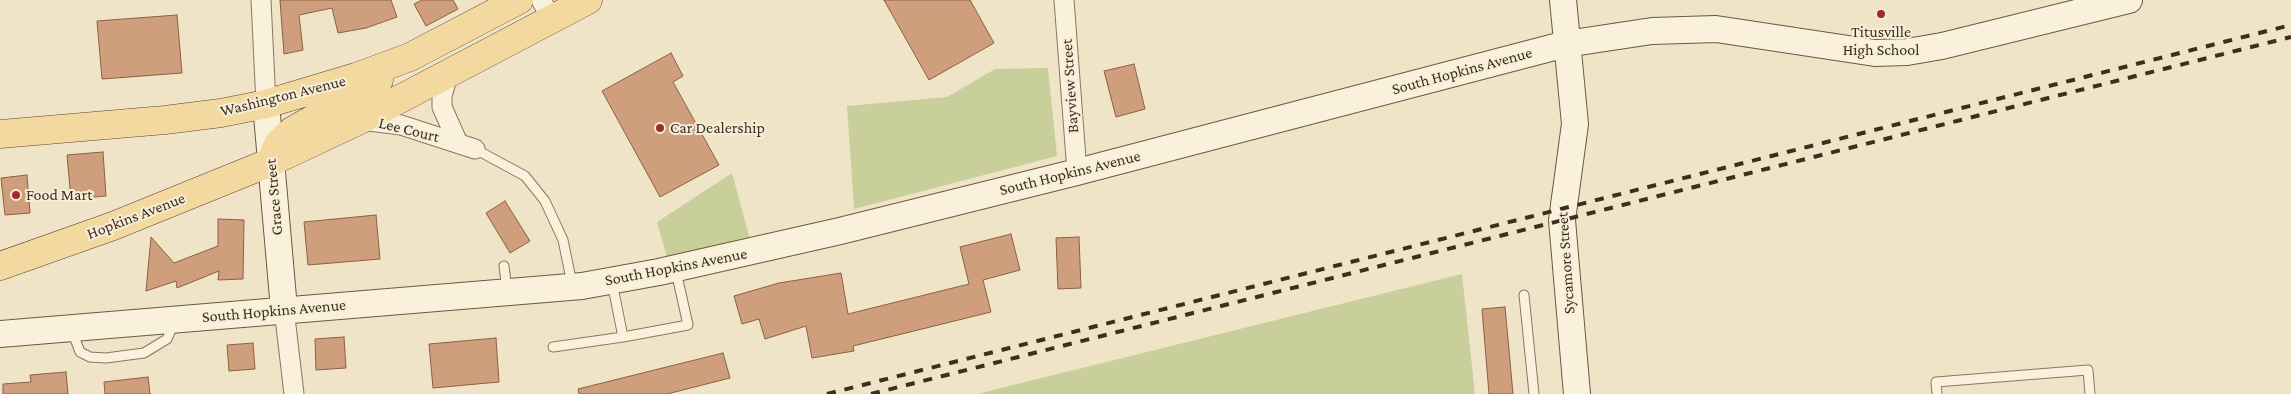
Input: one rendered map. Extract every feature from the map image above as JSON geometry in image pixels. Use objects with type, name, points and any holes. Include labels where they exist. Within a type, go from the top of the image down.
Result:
[{"type":"main road","name":"Washington Avenue","points":[[0,134],[165,120],[221,113],[266,104],[356,77],[410,56],[519,0]]},
{"type":"main road","points":[[271,162],[360,120],[448,75],[547,10],[588,0]]},
{"type":"main road","points":[[271,162],[278,144],[292,131],[364,91],[410,56]]},
{"type":"main road","name":"Hopkins Avenue","points":[[0,266],[113,226],[271,162]]},
{"type":"street","name":"Grace Street","points":[[260,0],[271,162],[284,309],[294,394]]},
{"type":"street","name":"Bayview Street","points":[[1064,0],[1077,172]]},
{"type":"street","name":"Sycamore Street","points":[[1562,0],[1575,124],[1562,220],[1577,394]]},
{"type":"street","name":"South Hopkins Avenue","points":[[0,334],[284,309],[507,293],[572,287],[612,280],[830,234],[1077,172],[1566,44],[1652,31],[1716,29],[1875,53],[1907,52],[1942,46],[2129,0]]},
{"type":"street","name":"Lee Court","points":[[448,75],[442,96],[442,107],[467,146]]},
{"type":"street","name":"Lee Court","points":[[360,120],[390,122],[467,146]]},
{"type":"lane","points":[[467,146],[525,176],[545,201],[563,240],[572,287]]},
{"type":"lane","points":[[504,266],[507,293]]},
{"type":"lane","points":[[553,347],[688,325],[675,268]]},
{"type":"lane","points":[[612,280],[623,337]]},
{"type":"lane","points":[[1524,295],[1534,394]]},
{"type":"lane","points":[[1937,394],[1936,382],[2088,370],[2090,394]]},
{"type":"green space","points":[[1048,68],[1057,156],[854,209],[847,106],[947,97],[995,69]]},
{"type":"green space","points":[[732,173],[750,239],[667,258],[657,222]]},
{"type":"green space","points":[[1462,274],[1475,394],[980,394],[981,393]]},
{"type":"building","points":[[280,0],[391,0],[397,17],[366,28],[338,33],[332,8],[299,15],[303,50],[284,54]]},
{"type":"building","points":[[422,0],[453,0],[458,9],[426,26],[414,4]]},
{"type":"building","points":[[884,0],[970,0],[994,43],[929,80]]},
{"type":"building","points":[[177,15],[182,73],[102,79],[97,21]]},
{"type":"building","name":"Car Dealership","points":[[671,53],[683,76],[673,82],[719,165],[660,197],[602,91]]},
{"type":"building","points":[[1134,64],[1145,109],[1116,117],[1104,71]]},
{"type":"building","points":[[103,152],[106,196],[71,199],[67,155]]},
{"type":"building","name":"Food Mart","points":[[27,175],[30,213],[5,215],[1,178]]},
{"type":"building","points":[[505,201],[530,241],[510,253],[486,213]]},
{"type":"building","points":[[376,215],[380,259],[308,265],[304,222]]},
{"type":"building","points":[[218,219],[244,220],[243,279],[218,280],[219,271],[177,288],[176,281],[146,291],[151,237],[174,263],[218,246]]},
{"type":"building","points":[[1011,234],[1020,270],[983,280],[991,312],[853,346],[854,351],[812,358],[806,326],[765,339],[759,319],[742,324],[734,296],[779,283],[841,273],[848,314],[969,284],[960,247]]},
{"type":"building","points":[[1079,237],[1081,288],[1058,289],[1056,238]]},
{"type":"building","points":[[1505,307],[1513,394],[1489,394],[1482,309]]},
{"type":"building","points":[[344,337],[346,368],[316,370],[315,339]]},
{"type":"building","points":[[496,338],[499,382],[433,388],[429,344]]},
{"type":"building","points":[[253,343],[255,369],[229,371],[227,345]]},
{"type":"building","points":[[723,353],[730,378],[667,394],[579,394],[578,389]]},
{"type":"building","points":[[66,372],[68,394],[3,394],[3,384],[31,382],[30,375]]},
{"type":"building","points":[[148,377],[150,394],[105,394],[104,382]]},
{"type":"railway","points":[[827,394],[2291,25]]},
{"type":"railway","points":[[871,394],[2291,37]]},
{"type":"place","name":"Titusville High School","points":[[1881,14]]},
{"type":"place","name":"Car Dealership","points":[[660,128]]},
{"type":"place","name":"Food Mart","points":[[16,195]]}]
